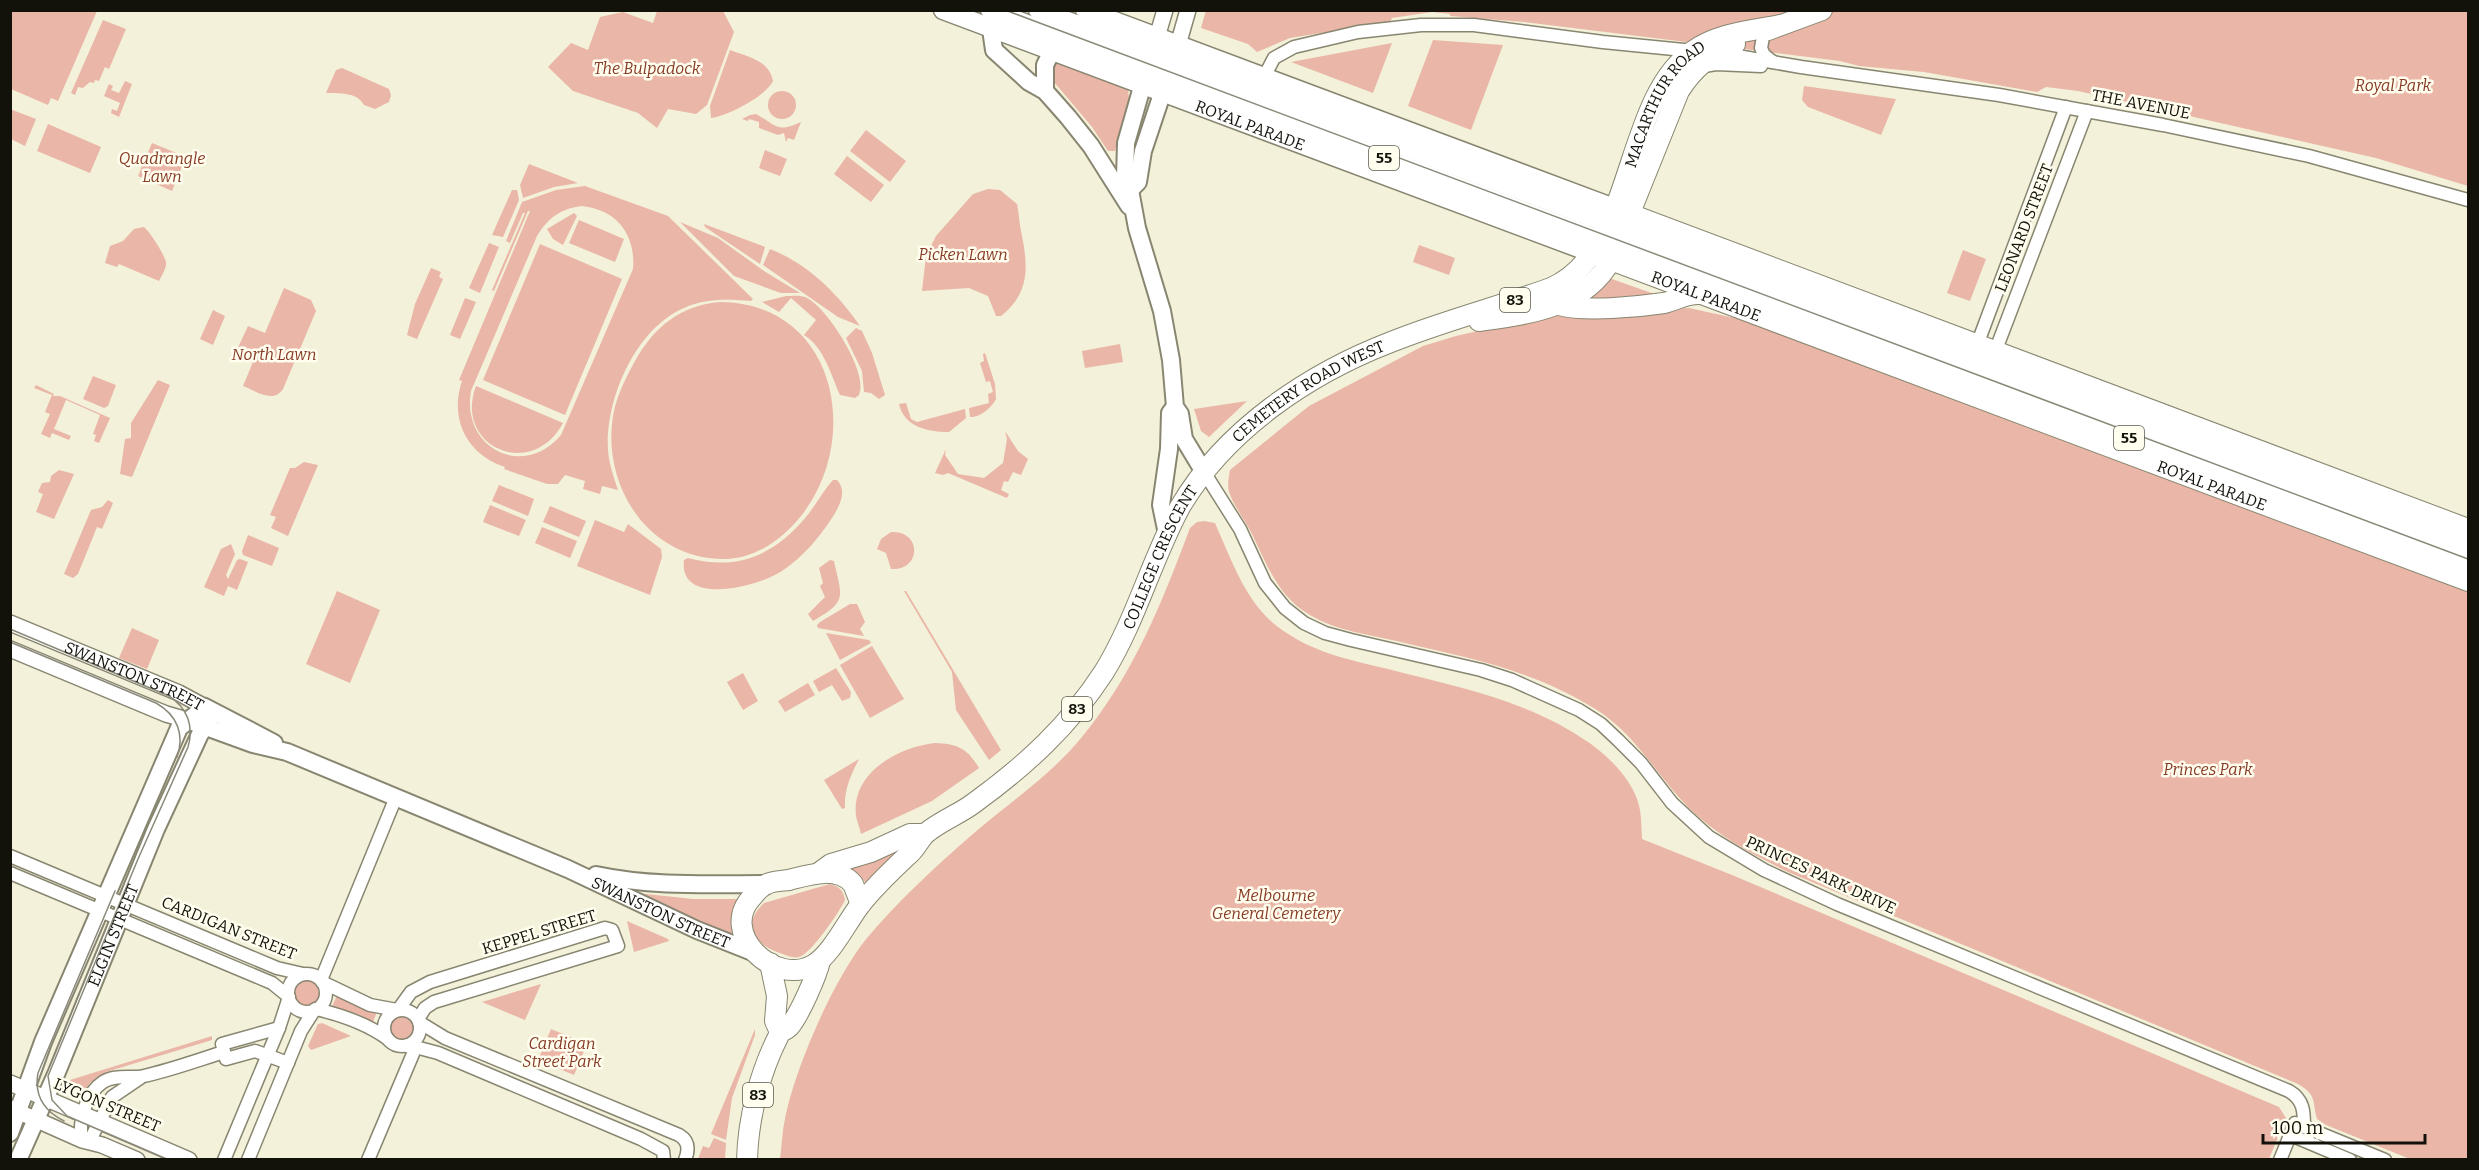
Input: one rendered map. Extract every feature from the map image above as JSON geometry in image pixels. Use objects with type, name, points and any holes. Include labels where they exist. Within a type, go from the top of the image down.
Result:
[{"type":"highway","name":"MACARTHUR ROAD","points":[[1612,234],[1655,100],[1674,69],[1822,10]]},
{"type":"highway","name":"MACARTHUR ROAD","points":[[1612,234],[1695,59],[1720,37],[1776,27]]},
{"type":"highway","points":[[1674,69],[1676,98]]},
{"type":"highway","name":"ROYAL PARADE","points":[[1612,234],[1762,273],[1974,367],[2170,444],[2469,546]]},
{"type":"highway","name":"ROYAL PARADE","points":[[1612,234],[1700,294],[1854,343],[1974,367],[1994,395],[2469,529]]},
{"type":"highway","name":"ROYAL PARADE","points":[[1612,234],[1854,343]]},
{"type":"highway","name":"CEMETERY ROAD WEST","points":[[1428,329],[1526,314],[1560,305],[1588,287],[1606,268],[1612,234]]},
{"type":"highway","name":"CEMETERY ROAD WEST","points":[[1204,472],[1257,419],[1308,383],[1375,348],[1557,285],[1582,267],[1612,234]]},
{"type":"highway","points":[[1560,305],[1580,309],[1660,303],[1687,295],[1700,294]]},
{"type":"highway","name":"ROYAL PARADE","points":[[2170,444],[2336,524],[2469,581]]},
{"type":"highway","name":"COLLEGE CRESCENT","points":[[861,904],[913,851],[925,834],[957,816],[1037,754],[1077,709],[1123,638],[1167,534],[1184,501],[1204,472]]},
{"type":"highway","name":"ROYAL PARADE","points":[[2336,524],[2469,566]]},
{"type":"highway","name":"COLLEGE CRESCENT","points":[[820,872],[831,864],[871,852],[910,834],[925,834]]},
{"type":"highway","name":"83","points":[[747,1160],[754,1108],[780,1032],[789,1027],[817,977],[820,961],[861,904],[859,894],[850,880],[838,875],[820,872],[766,884],[750,898],[742,917],[744,935],[762,958],[777,996],[775,1021],[780,1032]]},
{"type":"highway","points":[[762,958],[799,969],[808,968],[820,961]]},
{"type":"main road","name":"ROYAL PARADE","points":[[943,10],[1150,61],[1170,69],[1258,93],[1612,234]]},
{"type":"main road","name":"ROYAL PARADE","points":[[1038,10],[1170,69],[1258,93],[1492,172],[1612,234]]},
{"type":"main road","name":"ROYAL PARADE","points":[[1085,10],[1150,61]]},
{"type":"main road","name":"ROYAL PARADE","points":[[990,20],[1052,51],[1150,61]]},
{"type":"main road","name":"COLLEGE CRESCENT","points":[[990,20],[994,50],[1029,82],[1045,91],[1082,134],[1132,209]]},
{"type":"main road","points":[[1045,91],[1046,65],[1052,51]]},
{"type":"main road","name":"COLLEGE CRESCENT","points":[[1150,61],[1125,148],[1125,178],[1162,311],[1171,360],[1175,408],[1180,414],[1184,439],[1204,472]]},
{"type":"main road","name":"ROYAL PARADE","points":[[1170,69],[1236,120],[1612,234]]},
{"type":"main road","name":"COLLEGE CRESCENT","points":[[1130,190],[1138,182],[1143,151],[1170,69]]},
{"type":"main road","points":[[1236,120],[1258,93]]},
{"type":"main road","points":[[1167,534],[1161,505],[1168,459],[1170,413],[1175,408]]},
{"type":"main road","name":"SWANSTON STREET","points":[[187,720],[208,716],[253,744],[287,752],[568,869],[762,958]]},
{"type":"main road","name":"ELGIN STREET","points":[[10,1133],[21,1113],[45,1098],[156,829],[208,716]]},
{"type":"main road","name":"ELGIN STREET","points":[[18,1160],[21,1113],[37,1058],[177,731],[187,720]]},
{"type":"main road","name":"SWANSTON STREET","points":[[568,869],[624,880],[686,884],[766,884]]},
{"type":"street","points":[[1150,61],[1165,10]]},
{"type":"street","points":[[1170,69],[1188,10]]},
{"type":"street","name":"THE AVENUE","points":[[1258,93],[1274,58],[1294,47],[1346,34],[1404,26],[1474,25],[1648,46],[1716,64],[1801,67]]},
{"type":"street","points":[[1773,62],[1763,54],[1761,48],[1763,37],[1776,27]]},
{"type":"street","points":[[1648,46],[1668,57],[1674,69]]},
{"type":"street","name":"THE AVENUE","points":[[1716,53],[1999,95],[2163,124],[2309,156],[2469,200]]},
{"type":"street","name":"LEONARD STREET","points":[[1974,367],[1987,317],[2066,107]]},
{"type":"street","name":"LEONARD STREET","points":[[1974,367],[2006,324],[2086,111]]},
{"type":"street","points":[[2055,137],[2074,144]]},
{"type":"street","points":[[1987,317],[2006,324]]},
{"type":"street","name":"PRINCES PARK DRIVE","points":[[1204,472],[1240,529],[1265,584],[1285,608],[1304,622],[1333,635],[1481,670],[1512,680],[1579,710],[1601,724],[1618,740],[1685,816],[1730,851],[1764,870],[1837,904],[2289,1091],[2301,1101],[2304,1110],[2296,1128]]},
{"type":"street","name":"SWANSTON STREET","points":[[10,623],[179,693],[208,716]]},
{"type":"street","name":"SWANSTON STREET","points":[[10,649],[166,714],[187,720]]},
{"type":"street","points":[[248,1160],[301,1032],[325,998],[325,990],[321,981],[396,797]]},
{"type":"street","name":"CARDIGAN STREET","points":[[10,856],[102,902]]},
{"type":"street","name":"CARDIGAN STREET","points":[[10,873],[102,902],[277,968],[303,974]]},
{"type":"street","name":"CARDIGAN STREET","points":[[122,910],[272,983],[288,996]]},
{"type":"street","name":"KEPPEL STREET","points":[[398,1010],[406,996],[421,985],[607,928],[615,934],[618,946],[434,1002],[425,1008],[419,1021]]},
{"type":"street","points":[[547,945],[553,965]]},
{"type":"street","points":[[224,1160],[279,1028],[291,982],[303,974],[311,974],[373,1006],[410,1011],[419,1021],[440,1036],[682,1137],[688,1146],[686,1157]]},
{"type":"street","points":[[288,996],[293,1005],[300,1010],[316,1009],[338,1014],[371,1028],[396,1044],[438,1053],[641,1138],[664,1156]]},
{"type":"street","points":[[389,1040],[385,1032],[385,1023],[389,1016],[398,1010]]},
{"type":"street","points":[[407,1045],[418,1036],[419,1021]]},
{"type":"street","points":[[279,1028],[222,1044],[224,1052],[226,1059],[251,1052],[268,1054],[288,1063]]},
{"type":"street","points":[[368,1160],[415,1049],[407,1045]]},
{"type":"street","points":[[85,1141],[80,1128],[83,1115],[93,1094],[105,1081],[146,1076],[224,1052]]},
{"type":"street","points":[[492,1076],[499,1060]]},
{"type":"street","points":[[85,1141],[100,1122],[113,1095],[146,1076]]},
{"type":"street","name":"LYGON STREET","points":[[10,1083],[189,1160]]},
{"type":"street","points":[[576,1111],[582,1096]]},
{"type":"street","points":[[21,1113],[85,1141],[102,1145],[137,1160]]},
{"type":"street","points":[[2280,1160],[2296,1128]]},
{"type":"street","points":[[2296,1128],[2350,1160]]},
{"type":"street","points":[[2296,1128],[2385,1160]]},
{"type":"green space","name":"Royal Park","points":[[1206,10],[2468,11],[2468,186],[2376,158],[2176,113],[2174,116],[2145,109],[2136,104],[2078,91],[2046,87],[2037,92],[1924,72],[1859,66],[1840,61],[1524,22],[1450,16],[1450,14],[1432,12],[1392,18],[1390,22],[1290,38],[1257,52],[1248,44],[1201,28]]},
{"type":"green space","points":[[10,11],[97,11],[58,101],[51,98],[48,105],[11,89]]},
{"type":"green space","name":"The Bulpadock","points":[[657,11],[723,11],[734,32],[707,105],[696,114],[668,109],[657,128],[638,113],[573,91],[548,67],[571,43],[588,50],[600,17],[623,12],[653,23]]},
{"type":"green space","points":[[103,20],[126,29],[109,69],[105,67],[99,81],[90,82],[83,88],[78,87],[75,95],[71,93]]},
{"type":"green space","points":[[1433,40],[1503,45],[1471,130],[1408,106]]},
{"type":"green space","points":[[1392,43],[1373,93],[1291,62]]},
{"type":"green space","points":[[730,50],[762,64],[771,74],[773,81],[763,93],[746,104],[711,118],[710,106]]},
{"type":"green space","points":[[1049,58],[1128,88],[1129,99],[1115,151],[1108,151],[1092,127],[1049,76]]},
{"type":"green space","points":[[342,68],[389,89],[391,95],[389,102],[375,109],[364,105],[352,95],[326,93],[336,70]]},
{"type":"green space","points":[[125,81],[132,84],[119,117],[111,113],[112,109],[117,111],[120,103],[104,96],[109,84],[113,86],[111,90],[119,93]]},
{"type":"green space","points":[[1804,86],[1896,99],[1881,135],[1808,107],[1802,100]]},
{"type":"green space","points":[[782,91],[792,95],[796,105],[792,115],[782,119],[772,115],[768,105],[772,95]]},
{"type":"green space","points":[[10,109],[36,119],[25,146],[11,139]]},
{"type":"green space","points":[[756,114],[777,127],[787,127],[801,122],[794,140],[788,138],[786,142],[784,133],[778,135],[759,128],[759,122],[742,119]]},
{"type":"green space","points":[[48,124],[101,147],[90,173],[37,151]]},
{"type":"green space","points":[[866,130],[906,161],[890,182],[850,151]]},
{"type":"green space","name":"Quadrangle Lawn","points":[[152,143],[186,157],[172,191],[138,176]]},
{"type":"green space","points":[[765,150],[787,159],[780,176],[759,168]]},
{"type":"green space","points":[[847,156],[884,185],[871,202],[834,174]]},
{"type":"green space","points":[[529,164],[578,183],[554,187],[523,198],[520,185]]},
{"type":"green space","points":[[585,186],[668,216],[753,299],[751,301],[709,301],[692,305],[667,318],[651,332],[626,368],[612,410],[608,430],[608,450],[618,490],[602,486],[600,494],[583,489],[585,481],[565,475],[558,484],[547,484],[504,469],[505,467],[480,454],[471,445],[464,434],[458,409],[462,381],[459,380],[530,211],[528,211],[494,291],[492,290],[525,213],[510,243],[506,241],[522,202],[556,190]],"holes":[[[581,206],[593,208],[614,218],[627,234],[633,256],[633,269],[561,435],[546,448],[530,455],[513,456],[498,451],[485,442],[476,428],[470,411],[471,391],[537,236],[555,215]]]},
{"type":"green space","name":"Picken Lawn","points":[[988,189],[1000,190],[1017,204],[1025,255],[1026,267],[1022,288],[1011,307],[1001,316],[996,316],[988,296],[969,288],[922,291],[926,256],[936,236],[973,194]]},
{"type":"green space","points":[[512,190],[517,190],[519,200],[503,237],[492,235]]},
{"type":"green space","points":[[574,213],[577,216],[563,245],[553,239],[547,229]]},
{"type":"green space","points":[[579,220],[624,239],[615,262],[569,243]]},
{"type":"green space","points":[[680,222],[718,238],[800,293],[781,293],[734,276]]},
{"type":"green space","points":[[704,224],[765,247],[760,264],[705,227]]},
{"type":"green space","points":[[144,227],[150,233],[166,262],[159,281],[119,264],[117,267],[105,263],[110,246],[123,241],[134,229]]},
{"type":"green space","points":[[489,243],[499,247],[480,293],[469,288]]},
{"type":"green space","points":[[540,244],[622,279],[565,415],[483,380]]},
{"type":"green space","points":[[1419,245],[1455,258],[1449,275],[1413,262]]},
{"type":"green space","points":[[770,249],[797,263],[821,281],[842,302],[860,326],[838,317],[763,265]]},
{"type":"green space","points":[[1963,250],[1986,259],[1970,301],[1947,293]]},
{"type":"green space","points":[[431,268],[441,272],[439,277],[443,279],[417,339],[407,335],[415,304]]},
{"type":"green space","points":[[1609,278],[1663,297],[1579,303]]},
{"type":"green space","name":"North Lawn","points":[[284,288],[311,300],[316,311],[283,389],[274,396],[269,396],[243,386],[253,362],[235,354],[248,326],[265,333]]},
{"type":"green space","points":[[786,296],[805,297],[824,313],[834,326],[844,341],[858,372],[861,385],[859,395],[855,398],[840,395],[822,354],[804,335],[816,320],[791,298],[779,312],[762,302]]},
{"type":"green space","points":[[465,298],[476,302],[460,339],[450,335]]},
{"type":"green space","points":[[720,302],[762,309],[794,328],[817,356],[830,390],[833,427],[827,465],[811,501],[786,532],[773,543],[758,551],[742,557],[725,559],[699,556],[676,548],[656,535],[639,518],[626,497],[617,474],[612,450],[612,424],[617,399],[635,361],[651,338],[660,328],[681,313],[706,304]]},
{"type":"green space","name":"Princes Park","points":[[1689,308],[1739,319],[2468,592],[2468,1159],[2410,1159],[2326,1125],[2317,1119],[2311,1095],[2298,1084],[1788,872],[1762,859],[1736,844],[1700,818],[1677,796],[1623,731],[1597,710],[1573,696],[1502,667],[1342,629],[1299,608],[1275,580],[1231,498],[1228,487],[1230,470],[1309,406],[1423,346],[1552,314]]},
{"type":"green space","points":[[213,310],[225,316],[213,345],[200,339]]},
{"type":"green space","points":[[856,328],[862,331],[872,353],[885,395],[879,399],[871,393],[864,392],[862,371],[846,338]]},
{"type":"green space","points":[[1120,344],[1123,362],[1085,368],[1082,351]]},
{"type":"green space","points":[[985,353],[995,384],[996,399],[978,416],[970,417],[969,408],[989,403],[988,394],[993,392],[990,381],[986,382],[980,363],[984,361],[983,354]]},
{"type":"green space","points":[[93,376],[116,385],[108,406],[104,408],[83,399]]},
{"type":"green space","points":[[158,380],[170,385],[132,477],[120,474],[125,439],[131,438],[131,423]]},
{"type":"green space","points":[[36,385],[54,394],[53,396],[60,396],[110,418],[99,443],[94,441],[96,435],[93,434],[100,415],[66,400],[54,429],[71,436],[69,440],[52,433],[50,438],[41,434],[50,414],[45,412],[52,395],[34,388]]},
{"type":"green space","points":[[476,386],[563,423],[549,441],[533,450],[516,453],[499,449],[485,440],[476,426],[472,407]]},
{"type":"green space","points":[[1247,401],[1209,437],[1201,431],[1194,409]]},
{"type":"green space","points":[[906,403],[911,419],[917,422],[965,409],[966,418],[949,432],[925,429],[911,423],[906,418],[899,404]]},
{"type":"green space","points":[[1005,431],[1018,451],[1028,459],[1021,475],[1013,472],[1008,482],[1004,481],[1001,490],[1009,494],[1007,498],[948,473],[943,475],[935,473],[946,449],[945,455],[958,474],[984,478],[1003,463],[1007,439]]},
{"type":"green space","points":[[304,462],[318,465],[288,536],[271,528],[276,517],[270,515],[290,468],[295,468]]},
{"type":"green space","points":[[59,470],[74,474],[54,519],[36,512],[43,494],[38,492],[42,483],[50,482],[51,476]]},
{"type":"green space","points":[[833,480],[837,480],[842,489],[840,504],[835,514],[810,547],[782,571],[757,582],[722,589],[707,589],[694,584],[686,575],[684,560],[688,558],[722,563],[738,561],[767,551],[781,542],[810,512]]},
{"type":"green space","points":[[499,485],[534,499],[528,516],[492,501]]},
{"type":"green space","points":[[108,500],[113,503],[102,529],[97,527],[78,574],[73,578],[64,574],[91,510],[102,507]]},
{"type":"green space","points":[[490,505],[526,520],[519,536],[483,522]]},
{"type":"green space","points":[[550,506],[586,521],[579,537],[543,522]]},
{"type":"green space","points":[[595,520],[624,532],[628,524],[661,549],[662,557],[650,595],[577,566]]},
{"type":"green space","name":"Melbourne General Cemetery","points":[[1197,522],[1215,523],[1240,580],[1257,606],[1278,627],[1291,636],[1331,654],[1467,689],[1544,717],[1591,744],[1624,775],[1639,804],[1642,839],[2279,1107],[2286,1118],[2269,1159],[780,1159],[785,1119],[797,1075],[817,1024],[854,955],[879,924],[918,884],[974,833],[1044,776],[1082,737],[1116,689],[1145,637],[1190,528]]},
{"type":"green space","points":[[542,527],[577,541],[570,558],[535,543]]},
{"type":"green space","points":[[891,532],[901,533],[913,543],[913,558],[901,568],[891,569],[886,553],[877,549],[881,539]]},
{"type":"green space","points":[[248,535],[279,548],[272,566],[243,555],[242,551]]},
{"type":"green space","points":[[231,544],[235,554],[226,575],[228,579],[237,560],[248,562],[237,590],[228,586],[224,596],[204,587],[221,549]]},
{"type":"green space","points":[[830,560],[834,561],[840,597],[832,608],[813,621],[808,614],[825,597],[820,586],[823,583],[819,568]]},
{"type":"green space","points":[[337,591],[380,610],[350,683],[306,664]]},
{"type":"green space","points":[[904,591],[1001,750],[989,760],[956,710],[952,672]]},
{"type":"green space","points":[[850,604],[857,604],[865,622],[860,629],[864,636],[818,628],[817,625],[820,622]]},
{"type":"green space","points":[[132,628],[159,640],[147,669],[119,658]]},
{"type":"green space","points":[[826,633],[869,640],[871,643],[840,660]]},
{"type":"green space","points":[[872,646],[904,699],[870,718],[840,665]]},
{"type":"green space","points":[[836,668],[851,692],[850,698],[842,701],[832,685],[819,692],[813,681]]},
{"type":"green space","points":[[743,673],[758,701],[743,710],[727,682]]},
{"type":"green space","points":[[808,683],[815,695],[785,712],[778,701]]},
{"type":"green space","points":[[935,743],[961,748],[979,768],[932,801],[861,834],[856,816],[856,800],[869,775],[893,756],[921,745]]},
{"type":"green space","points":[[859,759],[847,788],[845,808],[842,809],[824,780]]},
{"type":"green space","points":[[908,843],[866,883],[855,871],[846,868]]},
{"type":"green space","points":[[830,884],[840,889],[845,900],[825,932],[804,954],[799,957],[788,956],[768,948],[756,938],[753,932],[753,918],[764,903]]},
{"type":"green space","points":[[627,892],[693,899],[740,899],[732,914],[733,936]]},
{"type":"green space","points":[[627,921],[668,939],[669,941],[634,952]]},
{"type":"green space","points":[[307,980],[316,984],[320,993],[316,1002],[307,1006],[298,1002],[294,993],[298,984]]},
{"type":"green space","points":[[541,984],[525,1020],[482,1002]]},
{"type":"green space","points":[[337,995],[377,1012],[372,1024],[332,1007]]},
{"type":"green space","points":[[402,1016],[411,1019],[414,1028],[411,1037],[402,1040],[393,1037],[390,1028],[393,1019]]},
{"type":"green space","points":[[322,1023],[351,1036],[311,1050],[308,1046],[318,1024]]},
{"type":"green space","name":"Cardigan Street Park","points":[[551,1029],[587,1044],[574,1075],[538,1060]]},
{"type":"green space","points":[[755,1029],[755,1035],[732,1098],[726,1140],[711,1134]]},
{"type":"green space","points":[[212,1036],[212,1040],[106,1072],[90,1083],[81,1096],[70,1080]]},
{"type":"green space","points":[[714,1138],[726,1143],[725,1159],[698,1159],[703,1146],[709,1148]]},
{"type":"tram line","points":[[1005,10],[2468,559]]},
{"type":"tram line","points":[[10,629],[169,696],[181,706],[188,718],[190,725],[188,747],[138,859],[48,1076],[52,1100],[67,1116],[169,1160]]},
{"type":"tram line","points":[[10,642],[156,703],[169,713],[177,726],[180,741],[177,757]]},
{"type":"tram line","points":[[64,1121],[42,1102],[37,1081],[38,1073],[115,891]]}]
